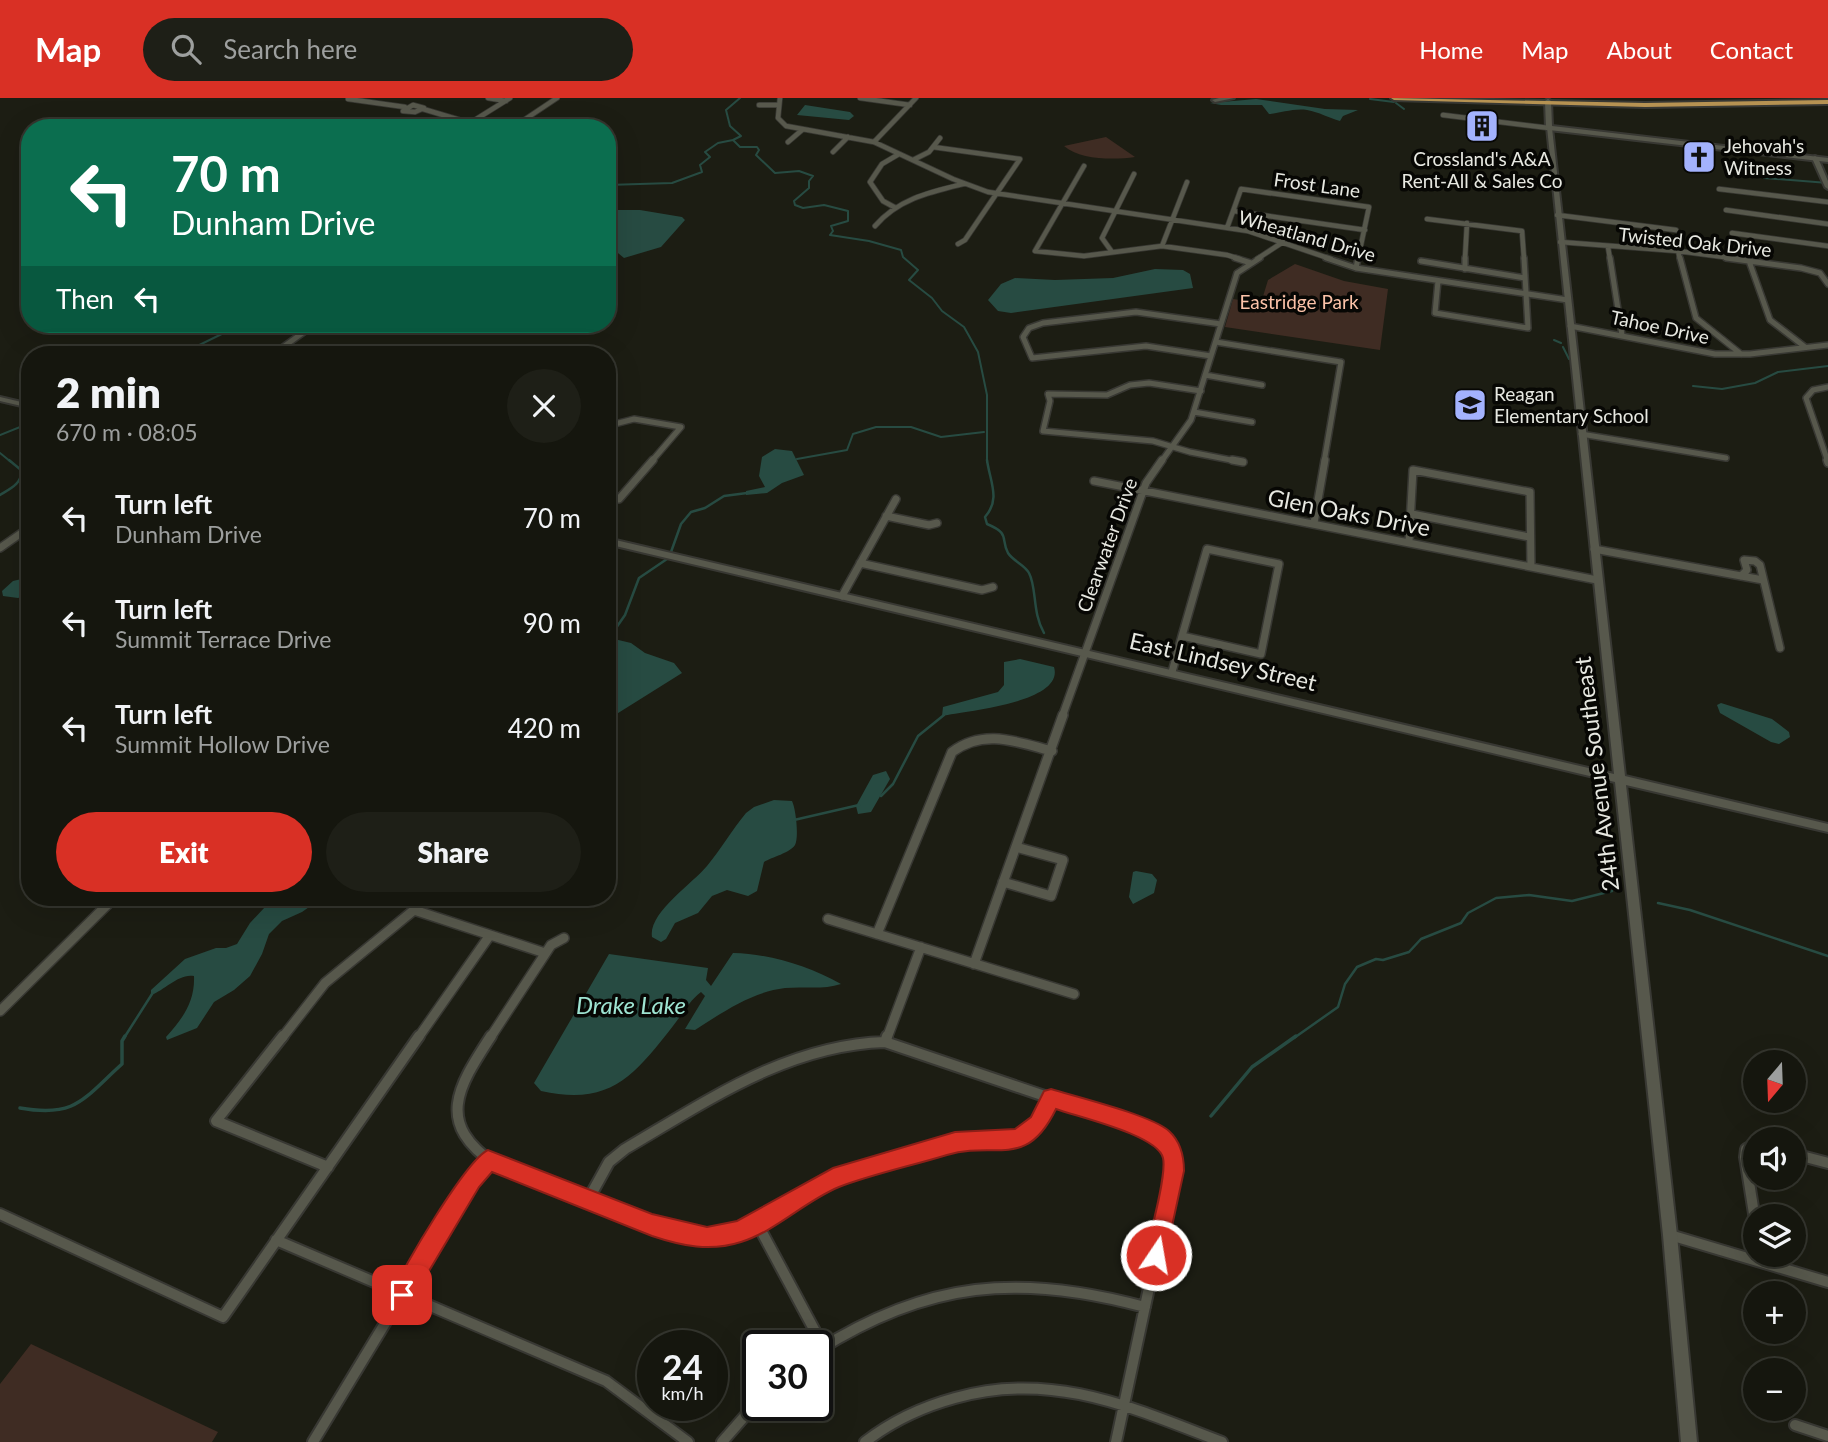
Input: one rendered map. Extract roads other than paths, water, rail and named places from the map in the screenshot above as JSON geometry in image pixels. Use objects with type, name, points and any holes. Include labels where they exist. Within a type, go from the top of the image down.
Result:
[{"type":"highway","points":[[1394,98],[1548,100]]},
{"type":"highway","points":[[1446,98],[1698,105],[1828,100]]},
{"type":"main road","name":"24th Avenue Southeast","points":[[1548,100],[1549,128]]},
{"type":"main road","points":[[1549,128],[1779,151],[1828,160]]},
{"type":"street","points":[[403,117],[422,98]]},
{"type":"street","points":[[488,98],[508,99]]},
{"type":"street","points":[[526,119],[557,98]]},
{"type":"street","points":[[780,98],[777,114],[781,123],[802,130]]},
{"type":"street","points":[[860,98],[910,105]]},
{"type":"street","points":[[874,142],[916,98]]},
{"type":"street","points":[[1215,100],[1231,98]]},
{"type":"street","points":[[348,99],[408,111],[423,109],[459,119]]},
{"type":"street","points":[[476,119],[508,99]]},
{"type":"street","points":[[416,105],[423,106],[423,109]]},
{"type":"street","points":[[759,105],[778,105]]},
{"type":"street","points":[[1443,115],[1549,128]]},
{"type":"street","name":"24th Avenue Southeast","points":[[1549,128],[1670,1235],[1689,1442]]},
{"type":"street","points":[[788,142],[802,130]]},
{"type":"street","name":"Wheatland Drive","points":[[802,130],[874,142],[963,184],[997,193],[1248,231],[1356,268],[1568,300]]},
{"type":"street","points":[[833,152],[848,137]]},
{"type":"street","points":[[913,160],[925,155],[940,138]]},
{"type":"street","points":[[933,147],[1020,159],[965,240],[958,244]]},
{"type":"street","points":[[894,207],[879,197],[870,186],[870,179],[882,164],[899,154]]},
{"type":"street","points":[[1815,158],[1826,179]]},
{"type":"street","points":[[1084,166],[1035,251],[1078,257],[1162,246],[1227,255],[1251,263]]},
{"type":"street","points":[[946,176],[953,173]]},
{"type":"street","points":[[1112,253],[1101,240],[1134,174]]},
{"type":"street","points":[[870,179],[880,180]]},
{"type":"street","points":[[1162,246],[1187,182]]},
{"type":"street","points":[[874,226],[882,215],[894,207],[963,184]]},
{"type":"street","points":[[1719,188],[1828,202]]},
{"type":"street","name":"Frost Lane","points":[[1234,211],[1241,189],[1369,207],[1356,268]]},
{"type":"street","points":[[1726,210],[1828,224]]},
{"type":"street","points":[[1227,228],[1234,211],[1365,230]]},
{"type":"street","points":[[1557,215],[1676,230]]},
{"type":"street","points":[[1427,219],[1522,231],[1528,328],[1435,313],[1438,281]]},
{"type":"street","points":[[1465,269],[1467,223]]},
{"type":"street","points":[[1732,233],[1828,246]]},
{"type":"street","name":"Clearwater Drive","points":[[974,964],[1143,490],[1194,412],[1236,275],[1283,242]]},
{"type":"street","name":"Twisted Oak Drive","points":[[1560,242],[1678,251],[1808,269],[1824,276],[1828,284]]},
{"type":"street","points":[[1608,247],[1622,335]]},
{"type":"street","points":[[1678,251],[1698,320],[1741,354]]},
{"type":"street","points":[[1421,261],[1525,278]]},
{"type":"street","points":[[1749,261],[1770,320],[1805,347]]},
{"type":"street","points":[[1211,356],[1146,346],[1032,358],[1024,334],[1029,328],[1043,323],[1131,312],[1221,324]]},
{"type":"street","name":"Tahoe Drive","points":[[1570,326],[1693,352],[1741,354],[1828,345]]},
{"type":"street","points":[[284,346],[303,333]]},
{"type":"street","points":[[1216,342],[1341,362],[1314,523]]},
{"type":"street","points":[[1205,375],[1262,385]]},
{"type":"street","points":[[1201,391],[1149,383],[1130,386],[1107,395],[1048,394],[1050,401],[1043,431],[1153,441],[1243,462]]},
{"type":"street","points":[[1828,387],[1813,390],[1806,398],[1828,463]]},
{"type":"street","points":[[0,399],[21,404]]},
{"type":"street","points":[[1194,412],[1252,422]]},
{"type":"street","points":[[616,422],[638,419],[681,427],[619,499],[616,498]]},
{"type":"street","points":[[1817,431],[1828,433]]},
{"type":"street","points":[[1581,434],[1726,458]]},
{"type":"street","points":[[1409,542],[1413,470],[1530,492],[1531,567]]},
{"type":"street","name":"Glen Oaks Drive","points":[[1094,481],[1597,580]]},
{"type":"street","points":[[842,596],[896,499]]},
{"type":"street","points":[[1412,514],[1529,537]]},
{"type":"street","points":[[886,516],[929,525],[937,523]]},
{"type":"street","points":[[0,548],[21,533]]},
{"type":"street","name":"East Lindsey Street","points":[[616,543],[1172,671],[1828,828]]},
{"type":"street","points":[[1172,671],[1182,636],[1207,549],[1279,564],[1261,654],[1182,636]]},
{"type":"street","points":[[1594,549],[1763,580]]},
{"type":"street","points":[[1741,576],[1747,570],[1744,560],[1755,561],[1760,565],[1780,648]]},
{"type":"street","points":[[860,563],[982,590],[993,587]]},
{"type":"street","points":[[877,934],[952,752],[970,739],[984,736],[1052,751]]},
{"type":"street","points":[[1003,882],[1051,896],[1063,860],[1016,847]]},
{"type":"street","points":[[0,1011],[106,906]]},
{"type":"street","points":[[328,1167],[216,1121],[325,983],[414,910],[545,953]]},
{"type":"street","points":[[828,919],[1074,994]]},
{"type":"street","points":[[0,1214],[223,1317],[490,935]]},
{"type":"street","points":[[564,938],[551,945],[545,953],[457,1091],[455,1105],[459,1121],[479,1154],[488,1161],[691,1236],[725,1236],[757,1223],[833,1178],[955,1142],[1009,1141],[1020,1138],[1038,1124],[1051,1098]]},
{"type":"street","points":[[885,1042],[921,947]]},
{"type":"street","points":[[588,1200],[610,1162],[625,1149],[775,1065],[847,1044],[885,1042],[1145,1129],[1165,1141],[1174,1159],[1174,1171],[1116,1442]]},
{"type":"street","points":[[1806,1157],[1828,1163]]},
{"type":"street","points":[[313,1442],[472,1180],[488,1161]]},
{"type":"street","points":[[757,1223],[810,1330]]},
{"type":"street","points":[[1670,1235],[1743,1254]]},
{"type":"street","points":[[276,1240],[606,1381],[688,1442]]},
{"type":"street","points":[[1786,1267],[1828,1282]]},
{"type":"street","points":[[833,1342],[890,1310],[943,1293],[988,1287],[1072,1288],[1145,1307]]},
{"type":"street","points":[[865,1442],[909,1414],[966,1392],[1016,1385],[1063,1388],[1125,1405],[1222,1442]]},
{"type":"street","points":[[722,1442],[742,1419]]},
{"type":"street","points":[[1795,1425],[1828,1436]]},
{"type":"water","points":[[1256,99],[1325,109],[1358,110],[1343,116],[1340,121],[1307,110],[1269,114],[1262,105],[1210,103]]},
{"type":"water","points":[[805,105],[850,112],[854,116],[849,120],[797,115]]},
{"type":"water","points":[[640,210],[682,217],[685,220],[661,247],[624,258],[616,251],[616,211]]},
{"type":"water","points":[[1155,269],[1183,270],[1190,274],[1193,288],[1011,313],[998,311],[988,300],[1001,284],[1015,278],[1113,278]]},
{"type":"water","points":[[775,449],[792,451],[804,475],[782,483],[767,493],[746,495],[746,491],[765,487],[759,476],[762,457]]},
{"type":"water","points":[[21,579],[21,597],[3,596],[2,591],[13,581]]},
{"type":"water","points":[[616,639],[631,643],[645,653],[674,663],[682,673],[616,714]]},
{"type":"water","points":[[1020,659],[1054,667],[1053,679],[1044,689],[1011,703],[942,716],[943,707],[998,692],[1004,685],[1004,662]]},
{"type":"water","points":[[1721,703],[1772,719],[1789,732],[1790,737],[1779,744],[1771,742],[1720,713],[1717,705]]},
{"type":"water","points":[[886,771],[890,779],[871,812],[858,814],[856,806],[873,775]]},
{"type":"water","points":[[774,800],[792,801],[796,841],[789,850],[764,862],[757,891],[748,896],[727,890],[712,896],[698,913],[675,923],[666,939],[661,942],[652,937],[657,918],[672,899],[707,866],[746,813]]},
{"type":"water","points":[[1133,872],[1152,874],[1157,880],[1154,893],[1133,904],[1129,897]]},
{"type":"water","points":[[311,906],[282,921],[269,934],[250,976],[214,1002],[197,1028],[167,1040],[166,1037],[183,1016],[190,1002],[194,976],[177,979],[151,995],[151,990],[185,959],[237,944],[250,923],[265,907]]},
{"type":"water","name":"Drake Lake","points":[[733,953],[789,962],[841,984],[773,990],[738,1004],[695,1030],[685,1029],[705,996],[701,992],[645,1060],[618,1083],[603,1090],[565,1095],[541,1091],[534,1083],[609,954],[708,968],[706,980],[711,986]]},
{"type":"waterway","points":[[733,140],[741,136],[730,126],[726,110],[740,98]]},
{"type":"waterway","points":[[1370,99],[1394,102]]},
{"type":"waterway","points":[[1396,103],[1404,109]]},
{"type":"waterway","points":[[616,185],[672,183],[702,172],[700,165],[710,157],[705,152],[718,143],[733,140]]},
{"type":"waterway","points":[[733,140],[740,147],[757,147],[759,150],[756,155],[775,173],[799,171],[813,176],[809,181],[809,188],[794,201],[795,205],[803,208],[824,205],[848,211],[848,221],[831,226],[833,231],[830,235],[869,241],[901,250],[903,257],[918,270],[909,280],[932,298],[942,311],[964,327],[978,352],[987,395],[987,460]]},
{"type":"waterway","points":[[1764,178],[1828,183]]},
{"type":"waterway","points":[[197,346],[224,333]]},
{"type":"waterway","points":[[1554,340],[1561,343]]},
{"type":"waterway","points":[[1563,347],[1569,359]]},
{"type":"waterway","points":[[1693,386],[1722,389],[1755,383],[1778,372],[1828,366]]},
{"type":"waterway","points":[[0,435],[21,427]]},
{"type":"waterway","points":[[797,459],[847,450],[853,434],[876,427],[911,427],[941,437],[984,432]]},
{"type":"waterway","points":[[0,453],[11,462]]},
{"type":"waterway","points":[[0,495],[20,479],[21,470],[9,460]]},
{"type":"waterway","points":[[987,460],[993,497],[985,517],[987,524],[1002,534],[1008,553],[1029,573],[1044,633]]},
{"type":"waterway","points":[[671,552],[681,524],[691,512],[705,508],[724,496],[747,493]]},
{"type":"waterway","points":[[616,628],[625,615],[639,578],[667,559]]},
{"type":"waterway","points":[[881,796],[893,784],[918,736],[944,715]]},
{"type":"waterway","points":[[794,820],[859,805]]},
{"type":"waterway","points":[[1294,1038],[1338,1007],[1345,984],[1357,967],[1376,959],[1383,960],[1409,952],[1421,939],[1461,923],[1468,913],[1496,898],[1529,895],[1572,901],[1612,891]]},
{"type":"waterway","points":[[1658,903],[1690,910],[1828,956]]},
{"type":"waterway","points":[[124,1038],[152,994]]},
{"type":"waterway","points":[[20,1108],[54,1110],[77,1103],[122,1064],[122,1041],[125,1036]]},
{"type":"waterway","points":[[1211,1116],[1252,1067],[1296,1036]]},
{"type":"place","name":"Crossland's A&A Rent-All & Sales Co","points":[[1482,126]]},
{"type":"place","name":"Jehovah's Witness","points":[[1699,157]]},
{"type":"place","name":"Reagan Elementary School","points":[[1470,405]]},
{"type":"park label","name":"Eastridge Park","points":[[1299,302]]}]
